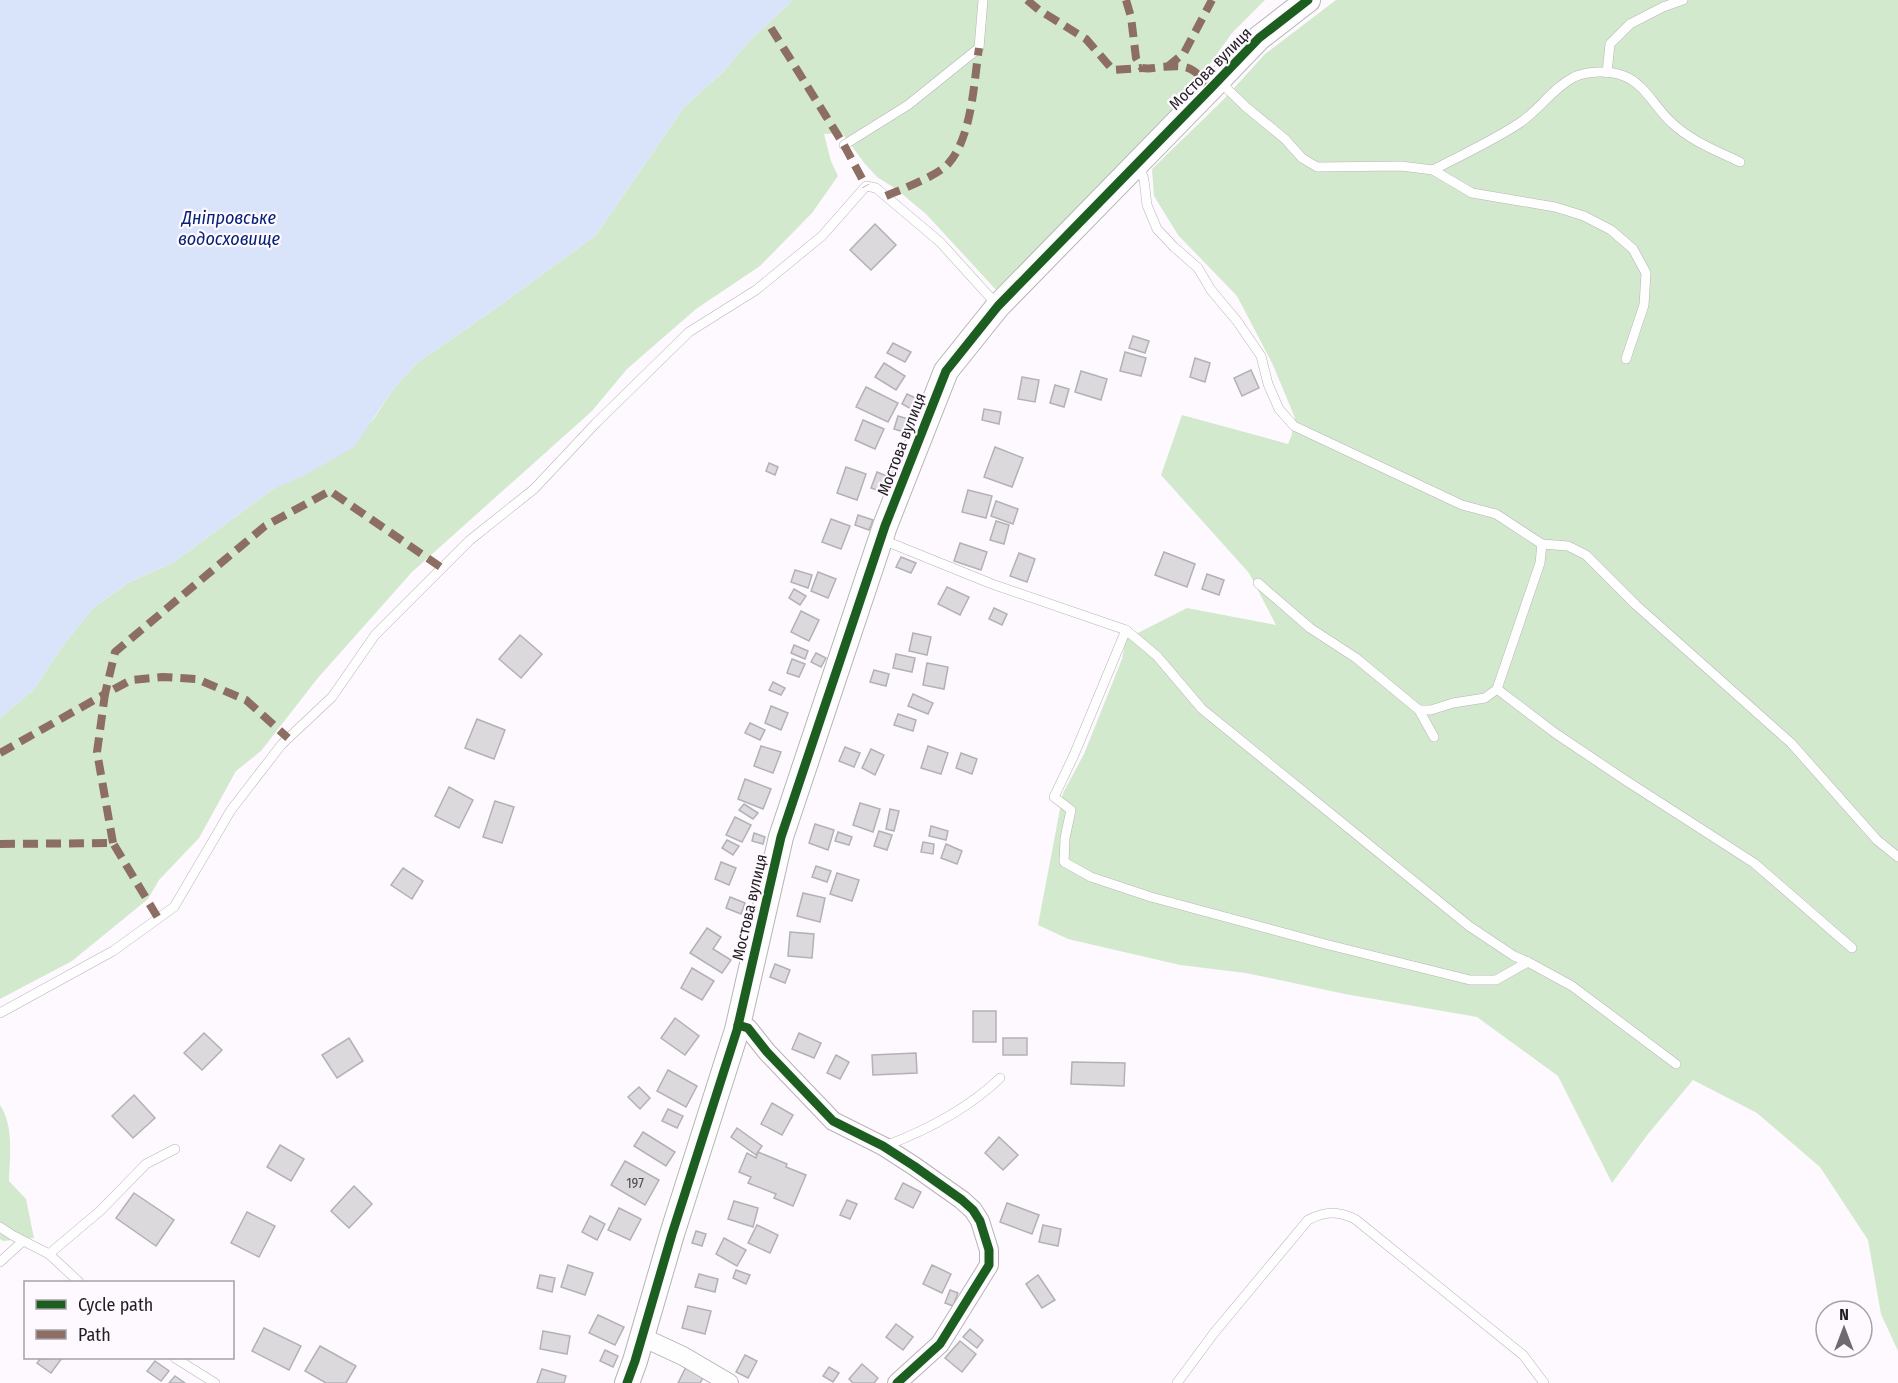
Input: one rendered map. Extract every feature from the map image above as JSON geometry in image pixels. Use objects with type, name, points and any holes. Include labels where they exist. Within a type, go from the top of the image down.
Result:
[{"type":"street","name":"Мостова вулиця","points":[[627,1383],[738,1025],[781,837],[880,539],[946,371],[998,306],[1218,80],[1259,38],[1308,0]]},
{"type":"street","points":[[738,1025],[748,1028],[767,1052],[833,1121],[883,1146],[943,1186],[973,1210],[980,1221],[989,1250],[988,1265],[940,1344],[897,1383]]},
{"type":"street","points":[[642,1337],[683,1356],[729,1383]]},
{"type":"lane","points":[[844,145],[908,105],[979,48],[984,0]]},
{"type":"lane","points":[[1607,73],[1610,44],[1630,24],[1663,7],[1683,0]]},
{"type":"lane","points":[[1433,170],[1490,142],[1524,120],[1544,100],[1574,77],[1596,72],[1624,76],[1649,94],[1671,123],[1692,138],[1740,162]]},
{"type":"lane","points":[[1218,80],[1246,107],[1286,139],[1302,158],[1317,166],[1401,166],[1433,170],[1472,193],[1555,207],[1584,216],[1611,230],[1633,249],[1646,273],[1644,306],[1626,359]]},
{"type":"lane","points":[[1138,162],[1144,180],[1147,205],[1157,229],[1173,247],[1198,268],[1211,290],[1237,321],[1261,356],[1268,384],[1280,409],[1294,426],[1462,505],[1496,514],[1542,544],[1568,546],[1586,555],[1636,606],[1791,743],[1877,840],[1898,857]]},
{"type":"lane","points":[[0,1013],[113,951],[174,907],[231,810],[282,744],[332,697],[375,635],[470,540],[534,489],[596,423],[689,332],[756,290],[822,236],[866,186],[876,188],[940,242],[998,306]]},
{"type":"lane","points":[[880,539],[992,584],[1126,630],[1157,656],[1203,709],[1469,927],[1514,956],[1572,986],[1676,1064]]},
{"type":"lane","points":[[1419,710],[1431,710],[1453,703],[1485,698],[1497,689],[1537,573],[1542,544]]},
{"type":"lane","points":[[1258,583],[1310,628],[1356,658],[1419,710],[1434,737]]},
{"type":"lane","points":[[1126,630],[1054,797],[1071,810],[1065,838],[1064,862],[1091,877],[1151,897],[1470,980],[1496,980],[1528,962]]},
{"type":"lane","points":[[1497,689],[1555,733],[1754,863],[1852,948]]},
{"type":"lane","points":[[883,1146],[912,1136],[956,1112],[984,1094],[1000,1078]]},
{"type":"lane","points":[[49,1254],[100,1211],[146,1164],[175,1149]]},
{"type":"lane","points":[[1177,1383],[1214,1333],[1308,1220],[1319,1214],[1331,1212],[1355,1219],[1454,1298],[1523,1355],[1544,1383]]},
{"type":"lane","points":[[0,1227],[49,1254],[78,1281]]},
{"type":"lane","points":[[0,1262],[22,1241]]},
{"type":"lane","points":[[177,1359],[215,1383]]},
{"type":"green space","points":[[793,0],[1265,0],[1232,33],[1194,86],[1166,118],[1089,195],[999,293],[926,214],[896,189],[877,177],[842,133],[824,134],[831,161],[838,176],[812,213],[760,266],[696,309],[627,369],[592,411],[412,572],[317,679],[261,751],[236,771],[199,838],[159,880],[148,899],[72,961],[0,999],[0,718],[34,689],[64,644],[93,608],[128,583],[174,562],[273,489],[373,420],[394,388],[417,363],[596,235],[684,107],[722,73],[749,41]]},
{"type":"green space","points":[[1336,0],[1898,0],[1898,1351],[1881,1314],[1868,1240],[1820,1167],[1757,1113],[1693,1080],[1648,1134],[1612,1183],[1558,1076],[1477,1017],[1345,994],[1246,973],[1180,965],[1068,939],[1038,925],[1063,793],[1084,754],[1122,659],[1126,639],[1187,608],[1276,625],[1249,573],[1161,475],[1182,415],[1288,444],[1295,418],[1273,365],[1237,296],[1178,235],[1154,196],[1152,169],[1223,100],[1265,54]]},
{"type":"green space","points":[[0,1105],[9,1132],[9,1181],[26,1199],[34,1238],[3,1241],[0,1239]]},
{"type":"water","name":"Дніпровське водосховище","points":[[0,0],[793,0],[749,41],[722,73],[684,107],[596,235],[417,363],[394,388],[354,447],[305,475],[273,489],[174,562],[128,583],[93,608],[64,644],[34,689],[0,718]]},
{"type":"building","points":[[875,224],[896,245],[871,270],[850,250]]},
{"type":"building","points":[[1133,336],[1149,341],[1145,353],[1129,348]]},
{"type":"building","points":[[893,343],[911,352],[905,362],[887,353]]},
{"type":"building","points":[[1125,352],[1146,358],[1141,376],[1120,371]]},
{"type":"building","points":[[1195,358],[1210,363],[1205,382],[1190,377]]},
{"type":"building","points":[[884,363],[905,376],[896,390],[875,377]]},
{"type":"building","points":[[1251,370],[1259,388],[1242,396],[1234,378]]},
{"type":"building","points":[[1081,371],[1107,379],[1101,400],[1075,392]]},
{"type":"building","points":[[1022,377],[1039,380],[1035,402],[1018,399]]},
{"type":"building","points":[[1055,385],[1069,389],[1064,407],[1050,403]]},
{"type":"building","points":[[866,387],[898,403],[888,422],[856,407]]},
{"type":"building","points":[[907,394],[918,399],[913,410],[902,404]]},
{"type":"building","points":[[984,409],[1001,412],[999,424],[982,420]]},
{"type":"building","points":[[898,416],[908,419],[904,432],[894,429]]},
{"type":"building","points":[[863,420],[884,429],[875,449],[855,440]]},
{"type":"building","points":[[995,447],[1023,458],[1012,487],[984,477]]},
{"type":"building","points":[[769,463],[778,467],[775,475],[766,471]]},
{"type":"building","points":[[846,467],[866,474],[857,500],[837,493]]},
{"type":"building","points":[[877,472],[889,477],[883,492],[871,488]]},
{"type":"building","points":[[968,490],[992,496],[986,518],[962,512]]},
{"type":"building","points":[[996,501],[1018,509],[1013,524],[991,516]]},
{"type":"building","points":[[858,515],[873,520],[869,530],[855,525]]},
{"type":"building","points":[[831,519],[850,526],[841,549],[822,542]]},
{"type":"building","points":[[996,521],[1009,525],[1004,544],[990,540]]},
{"type":"building","points":[[960,543],[987,552],[981,570],[954,561]]},
{"type":"building","points":[[1164,552],[1195,564],[1187,587],[1155,575]]},
{"type":"building","points":[[1019,553],[1035,559],[1027,582],[1010,576]]},
{"type":"building","points":[[901,557],[916,563],[911,573],[896,567]]},
{"type":"building","points":[[795,570],[812,575],[808,588],[791,582]]},
{"type":"building","points":[[818,572],[836,579],[828,598],[811,591]]},
{"type":"building","points":[[1207,574],[1224,580],[1219,595],[1202,589]]},
{"type":"building","points":[[947,587],[969,597],[960,615],[938,604]]},
{"type":"building","points":[[794,589],[806,596],[800,605],[789,598]]},
{"type":"building","points":[[994,608],[1007,614],[1002,625],[989,619]]},
{"type":"building","points":[[801,611],[819,620],[809,641],[791,632]]},
{"type":"building","points":[[913,633],[931,637],[927,655],[909,651]]},
{"type":"building","points":[[520,635],[542,654],[521,678],[499,659]]},
{"type":"building","points":[[794,645],[808,651],[805,659],[791,653]]},
{"type":"building","points":[[816,653],[826,658],[821,667],[811,662]]},
{"type":"building","points":[[896,654],[915,658],[912,672],[893,668]]},
{"type":"building","points":[[792,659],[805,664],[799,677],[787,673]]},
{"type":"building","points":[[927,663],[948,667],[944,689],[923,685]]},
{"type":"building","points":[[874,670],[889,674],[886,686],[870,682]]},
{"type":"building","points":[[773,682],[785,688],[781,695],[769,690]]},
{"type":"building","points":[[913,694],[933,703],[928,714],[908,706]]},
{"type":"building","points":[[771,706],[788,713],[781,730],[765,723]]},
{"type":"building","points":[[898,714],[916,720],[913,731],[894,725]]},
{"type":"building","points":[[477,719],[505,730],[494,759],[465,748]]},
{"type":"building","points":[[750,723],[765,730],[760,740],[745,733]]},
{"type":"building","points":[[761,746],[781,752],[773,773],[754,766]]},
{"type":"building","points":[[928,746],[948,753],[941,774],[921,768]]},
{"type":"building","points":[[845,747],[860,753],[854,767],[839,761]]},
{"type":"building","points":[[871,749],[884,755],[875,775],[862,768]]},
{"type":"building","points":[[961,753],[977,759],[972,774],[956,768]]},
{"type":"building","points":[[745,779],[771,789],[763,809],[738,799]]},
{"type":"building","points":[[449,787],[473,800],[459,828],[435,816]]},
{"type":"building","points":[[495,801],[514,807],[502,843],[483,837]]},
{"type":"building","points":[[860,803],[880,809],[873,832],[853,825]]},
{"type":"building","points":[[744,804],[758,813],[753,819],[739,810]]},
{"type":"building","points":[[890,809],[899,811],[894,831],[886,829]]},
{"type":"building","points":[[735,817],[751,825],[742,842],[726,835]]},
{"type":"building","points":[[815,824],[834,830],[828,850],[809,843]]},
{"type":"building","points":[[931,826],[948,831],[946,840],[929,836]]},
{"type":"building","points":[[879,831],[892,835],[887,850],[874,846]]},
{"type":"building","points":[[838,832],[852,837],[849,845],[835,841]]},
{"type":"building","points":[[754,833],[765,837],[763,844],[752,841]]},
{"type":"building","points":[[727,840],[739,846],[733,855],[722,848]]},
{"type":"building","points":[[923,842],[934,844],[933,854],[921,852]]},
{"type":"building","points":[[946,844],[962,851],[957,864],[941,858]]},
{"type":"building","points":[[721,862],[736,868],[729,885],[715,879]]},
{"type":"building","points":[[816,866],[831,871],[827,882],[812,877]]},
{"type":"building","points":[[403,868],[423,881],[412,899],[391,885]]},
{"type":"building","points":[[837,873],[859,880],[852,901],[830,894]]},
{"type":"building","points":[[803,893],[825,898],[820,922],[797,916]]},
{"type":"building","points":[[730,897],[745,903],[741,914],[726,908]]},
{"type":"building","points":[[707,928],[721,937],[713,949],[731,960],[722,973],[690,953]]},
{"type":"building","points":[[790,932],[814,934],[812,958],[788,956]]},
{"type":"building","points":[[775,964],[790,970],[785,983],[770,977]]},
{"type":"building","points":[[692,968],[714,981],[702,1000],[681,988]]},
{"type":"building","points":[[973,1011],[996,1011],[996,1042],[973,1042]]},
{"type":"building","points":[[675,1018],[699,1036],[685,1055],[661,1038]]},
{"type":"building","points":[[204,1033],[222,1050],[202,1070],[184,1053]]},
{"type":"building","points":[[799,1033],[821,1043],[814,1058],[792,1049]]},
{"type":"building","points":[[349,1038],[363,1061],[337,1078],[322,1055]]},
{"type":"building","points":[[1003,1038],[1027,1038],[1027,1055],[1003,1055]]},
{"type":"building","points":[[916,1053],[917,1073],[873,1075],[872,1055]]},
{"type":"building","points":[[836,1055],[849,1062],[840,1079],[827,1073]]},
{"type":"building","points":[[1072,1062],[1125,1063],[1124,1086],[1071,1084]]},
{"type":"building","points":[[668,1070],[697,1086],[686,1107],[657,1091]]},
{"type":"building","points":[[639,1087],[650,1098],[640,1109],[628,1097]]},
{"type":"building","points":[[134,1095],[155,1118],[133,1138],[112,1116]]},
{"type":"building","points":[[772,1103],[793,1115],[782,1135],[761,1124]]},
{"type":"building","points":[[668,1109],[683,1116],[677,1128],[662,1121]]},
{"type":"building","points":[[737,1128],[762,1146],[756,1155],[731,1137]]},
{"type":"building","points":[[643,1132],[675,1152],[666,1166],[634,1146]]},
{"type":"building","points":[[999,1137],[1018,1155],[1003,1170],[985,1153]]},
{"type":"building","points":[[280,1145],[304,1159],[291,1181],[267,1167]]},
{"type":"building","points":[[758,1152],[806,1175],[793,1206],[774,1198],[776,1194],[748,1183],[751,1177],[739,1172],[747,1153],[756,1158]]},
{"type":"building","points":[[625,1161],[659,1180],[645,1205],[611,1185]]},
{"type":"building","points":[[903,1183],[921,1192],[913,1208],[895,1199]]},
{"type":"building","points":[[354,1186],[372,1204],[349,1228],[331,1211]]},
{"type":"building","points":[[134,1193],[174,1220],[156,1246],[116,1218]]},
{"type":"building","points":[[847,1200],[857,1204],[850,1219],[840,1215]]},
{"type":"building","points":[[734,1201],[758,1208],[753,1227],[728,1219]]},
{"type":"building","points":[[1007,1203],[1039,1215],[1032,1234],[1000,1222]]},
{"type":"building","points":[[619,1208],[641,1219],[630,1240],[608,1230]]},
{"type":"building","points":[[247,1212],[275,1226],[259,1257],[231,1243]]},
{"type":"building","points":[[590,1216],[605,1224],[597,1240],[582,1232]]},
{"type":"building","points":[[757,1225],[778,1235],[770,1253],[748,1243]]},
{"type":"building","points":[[1043,1225],[1061,1229],[1058,1246],[1039,1242]]},
{"type":"building","points":[[696,1231],[706,1234],[702,1246],[692,1243]]},
{"type":"building","points":[[724,1238],[746,1250],[737,1266],[716,1254]]},
{"type":"building","points":[[568,1265],[593,1273],[585,1295],[561,1287]]},
{"type":"building","points":[[932,1265],[951,1274],[942,1293],[923,1284]]},
{"type":"building","points":[[736,1270],[750,1275],[746,1284],[733,1278]]},
{"type":"building","points":[[699,1274],[718,1279],[715,1292],[695,1287]]},
{"type":"building","points":[[540,1275],[555,1278],[552,1292],[537,1288]]},
{"type":"building","points":[[1038,1275],[1055,1300],[1042,1308],[1026,1284]]},
{"type":"building","points":[[950,1290],[958,1293],[953,1306],[945,1303]]},
{"type":"building","points":[[688,1306],[711,1311],[705,1334],[682,1328]]},
{"type":"building","points":[[598,1315],[624,1327],[615,1345],[589,1333]]},
{"type":"building","points":[[896,1324],[913,1337],[903,1350],[886,1337]]},
{"type":"building","points":[[264,1328],[301,1346],[289,1370],[252,1351]]},
{"type":"building","points":[[970,1329],[983,1340],[977,1348],[963,1337]]},
{"type":"building","points":[[543,1331],[570,1336],[567,1354],[540,1349]]},
{"type":"building","points":[[960,1341],[976,1354],[962,1372],[945,1358]]},
{"type":"building","points":[[320,1346],[356,1366],[346,1383],[326,1383],[305,1371]]},
{"type":"building","points":[[605,1350],[618,1356],[613,1367],[600,1361]]},
{"type":"building","points":[[745,1355],[757,1361],[748,1378],[736,1372]]},
{"type":"building","points":[[40,1359],[61,1359],[51,1373],[37,1363]]},
{"type":"building","points":[[155,1361],[169,1371],[161,1381],[147,1371]]},
{"type":"building","points":[[862,1364],[878,1378],[874,1383],[853,1383],[849,1379]]},
{"type":"building","points":[[686,1367],[704,1376],[700,1383],[678,1383]]},
{"type":"building","points":[[829,1367],[839,1373],[833,1382],[823,1376]]},
{"type":"building","points":[[542,1369],[566,1376],[564,1383],[537,1383]]},
{"type":"building","points":[[175,1376],[185,1383],[169,1383]]},
{"type":"marked path","points":[[1027,0],[1086,39],[1113,70],[1142,68]]},
{"type":"marked path","points":[[1126,0],[1131,17],[1136,58],[1142,68],[1184,67],[1194,71],[1210,89]]},
{"type":"marked path","points":[[1167,67],[1184,53],[1212,0]]},
{"type":"marked path","points":[[771,28],[844,145],[866,186]]},
{"type":"marked path","points":[[886,196],[943,169],[956,153],[971,109],[979,48]]},
{"type":"marked path","points":[[0,753],[105,694],[115,652],[265,526],[330,491],[442,568]]},
{"type":"marked path","points":[[113,843],[97,752],[105,694],[131,680],[163,677],[197,679],[246,700],[288,738]]},
{"type":"marked path","points":[[0,844],[113,843],[158,918]]},
{"type":"cycle path","points":[[627,1383],[737,1030],[781,837],[885,526],[946,371],[998,306],[1259,38],[1308,0]]},
{"type":"cycle path","points":[[738,1025],[748,1028],[767,1052],[833,1121],[883,1146],[914,1166],[962,1200],[973,1210],[980,1221],[989,1250],[989,1265],[940,1344],[897,1383]]}]
